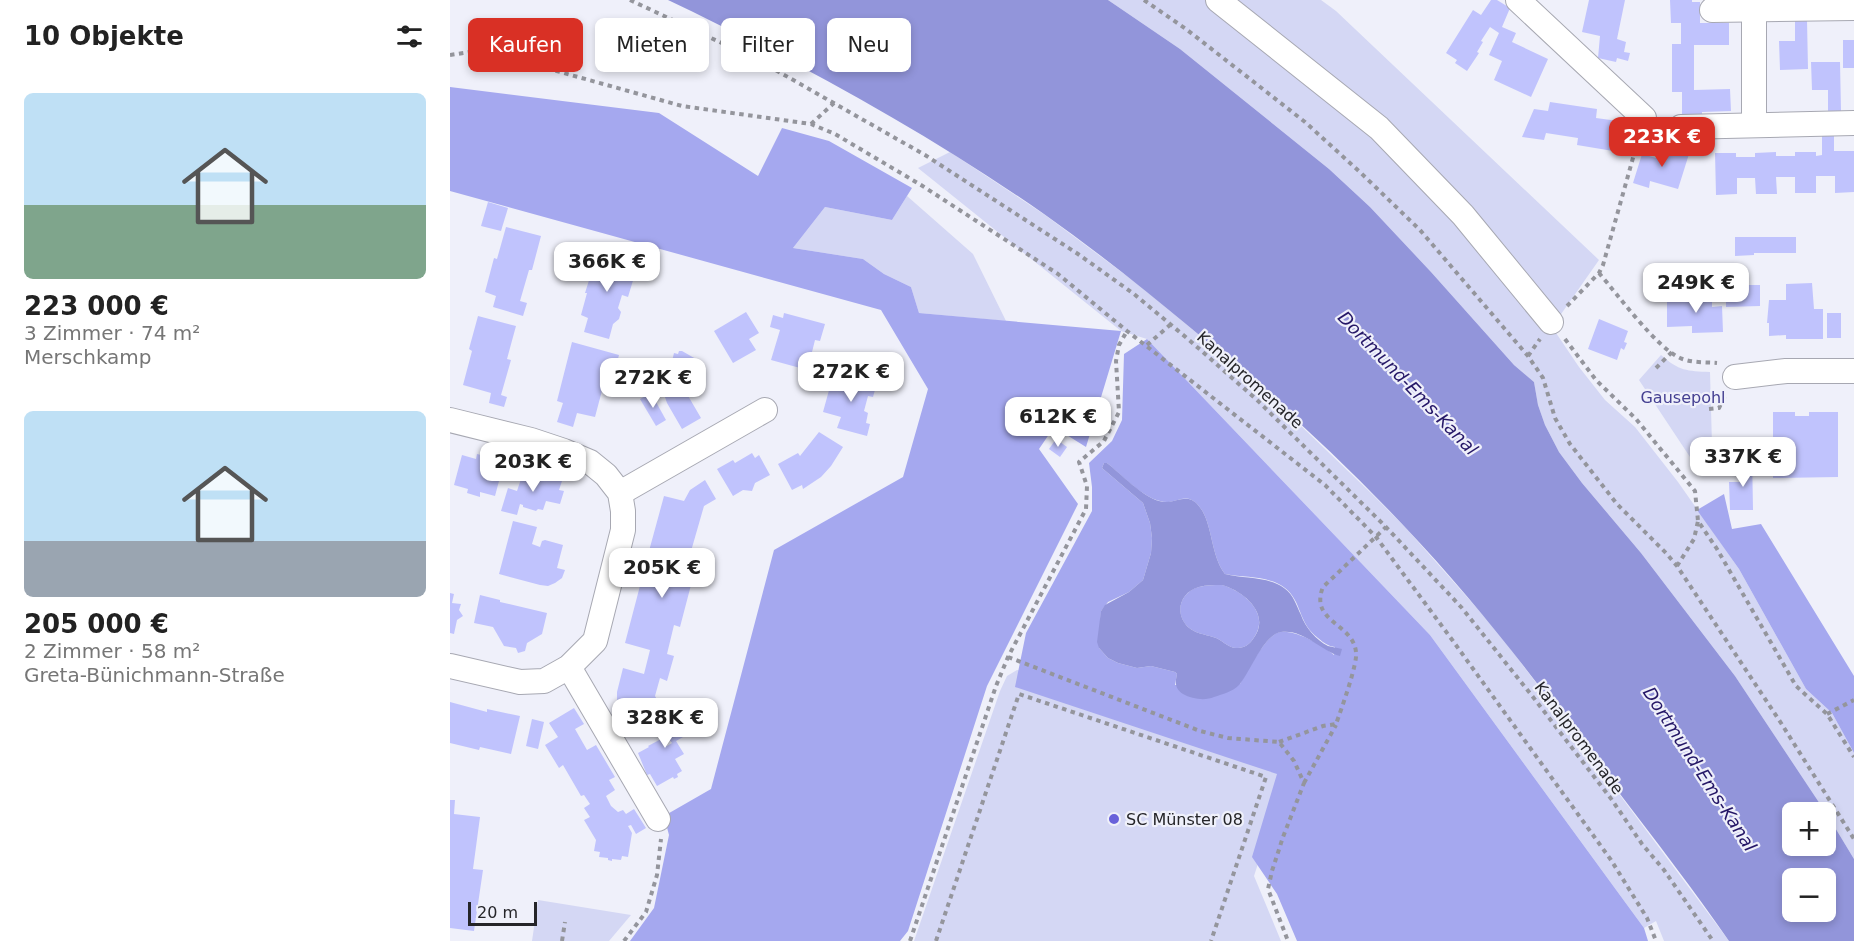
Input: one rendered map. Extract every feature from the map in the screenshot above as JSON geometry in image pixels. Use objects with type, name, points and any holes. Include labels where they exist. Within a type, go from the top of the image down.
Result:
[{"type":"street","points":[[1218,0],[1379,128],[1463,215],[1551,322]]},
{"type":"street","points":[[1520,1],[1644,118]]},
{"type":"street","points":[[1712,10],[1854,8]]},
{"type":"street","points":[[1754,10],[1754,125]]},
{"type":"street","points":[[1681,127],[1854,123]]},
{"type":"street","points":[[1735,377],[1786,371],[1854,371]]},
{"type":"street","points":[[620,493],[765,410]]},
{"type":"street","points":[[450,420],[531,441],[590,462],[606,475],[620,493],[623,511],[623,530],[596,641],[569,667],[544,681],[520,682],[450,666]]},
{"type":"street","points":[[569,667],[658,819]]},
{"type":"path","name":"Kanalpromenade","points":[[630,0],[758,60],[925,155],[1078,254],[1134,294],[1257,400],[1386,527],[1462,608],[1612,800],[1713,941]]},
{"type":"path","points":[[1144,0],[1186,29],[1305,122],[1420,230],[1528,356],[1543,378],[1555,418],[1570,444],[1617,504],[1677,566],[1781,723],[1854,839]]},
{"type":"path","points":[[450,55],[470,52],[510,58],[682,106],[811,124],[835,134],[921,185],[1058,274],[1127,331],[1325,485],[1376,537],[1611,860],[1647,918],[1656,941]]},
{"type":"path","points":[[811,124],[834,103]]},
{"type":"path","points":[[1644,118],[1599,273],[1654,337],[1672,352],[1691,361],[1717,363],[1735,377]]},
{"type":"path","points":[[1551,322],[1596,381],[1636,418],[1695,491],[1698,521],[1694,539],[1677,566]]},
{"type":"path","points":[[1147,345],[1170,325]]},
{"type":"path","points":[[910,941],[996,686],[1008,657],[1086,509],[1087,486],[1079,462],[1104,441],[1119,412],[1116,361],[1119,345],[1127,331]]},
{"type":"path","points":[[1656,368],[1672,352]]},
{"type":"path","points":[[1698,521],[1717,549],[1796,686],[1827,714],[1854,757]]},
{"type":"path","points":[[1288,941],[1268,889],[1272,871],[1304,783],[1336,724],[1357,655],[1354,642],[1346,632],[1328,618],[1321,607],[1319,598],[1323,587],[1386,527]]},
{"type":"path","points":[[1008,657],[1200,731],[1228,738],[1279,742],[1323,726],[1336,724]]},
{"type":"path","points":[[936,941],[1018,694],[1266,777],[1211,941]]},
{"type":"path","points":[[1827,714],[1854,700]]},
{"type":"path","points":[[1279,742],[1294,761],[1304,783]]},
{"type":"path","points":[[624,941],[646,912],[652,893],[657,875],[663,826],[658,819]]},
{"type":"path","points":[[562,941],[565,922]]},
{"type":"green space","points":[[1108,0],[1321,0],[1336,11],[1599,260],[1552,327],[1605,400],[1635,427],[1678,482],[1739,569],[1806,689],[1832,713],[1854,753],[1854,859],[1836,829],[1836,802],[1819,802],[1735,676],[1641,553],[1559,452],[1545,425],[1538,405],[1534,382],[1514,365],[1370,207],[1329,169],[1180,49]]},
{"type":"green space","points":[[950,152],[1045,215],[1139,285],[1252,379],[1405,527],[1498,632],[1729,941],[1664,941],[1656,921],[1644,928],[1430,635],[1147,339],[1121,331],[918,168]]},
{"type":"green space","points":[[907,196],[973,254],[1006,321],[919,313],[911,287],[884,274],[863,259],[793,248],[825,207],[892,220]]},
{"type":"green space","name":"Gausepohl","points":[[1661,355],[1684,369],[1710,372],[1712,445],[1692,460],[1639,380]]},
{"type":"green space","name":"SC Münster 08","points":[[1017,670],[1033,672],[1291,762],[1254,876],[1281,941],[914,941],[1000,691],[1007,676]]},
{"type":"green space","points":[[538,900],[631,915],[609,941],[532,941]]},
{"type":"shaded area","points":[[450,87],[659,113],[758,176],[782,128],[829,141],[912,188],[892,220],[825,207],[793,248],[863,259],[884,274],[911,287],[919,313],[1121,331],[1086,447],[1054,427],[1039,449],[1078,504],[987,686],[908,931],[900,941],[630,941],[654,908],[669,835],[664,816],[711,789],[774,550],[903,477],[928,389],[881,310],[450,191]]},
{"type":"shaded area","points":[[1147,339],[1430,635],[1644,928],[1648,941],[1297,941],[1277,894],[1252,857],[1277,774],[1015,687],[1026,633],[1092,511],[1089,463],[1112,441],[1122,420],[1124,354]],"holes":[[[1104,463],[1153,499],[1170,502],[1184,498],[1198,505],[1203,512],[1220,566],[1225,574],[1264,579],[1285,588],[1295,599],[1303,619],[1312,632],[1324,643],[1335,647],[1334,655],[1297,634],[1281,632],[1275,634],[1265,644],[1240,684],[1175,685],[1177,674],[1175,672],[1151,666],[1137,668],[1108,658],[1099,648],[1101,611],[1108,602],[1129,592],[1143,580],[1151,553],[1152,538],[1143,503],[1102,468]]]},
{"type":"shaded area","points":[[1724,494],[1732,529],[1761,524],[1854,676],[1854,753],[1832,713],[1806,689],[1739,569],[1697,510]]},
{"type":"shaded area","points":[[1222,585],[1246,598],[1257,613],[1258,630],[1250,643],[1242,647],[1231,647],[1216,638],[1194,631],[1188,627],[1181,616],[1181,604],[1187,593],[1199,587]]},
{"type":"water","name":"Dortmund-Ems-Kanal","points":[[668,0],[1108,0],[1180,49],[1329,169],[1370,207],[1514,365],[1534,382],[1538,405],[1545,425],[1559,452],[1641,553],[1735,676],[1819,802],[1782,802],[1782,856],[1836,856],[1836,829],[1854,859],[1854,941],[1729,941],[1541,688],[1461,589],[1379,500],[1274,400],[1192,329],[1063,228],[953,154],[811,72],[815,72],[815,18],[721,18],[721,26],[709,20],[709,18],[704,18]]},
{"type":"water","points":[[1104,463],[1107,463],[1139,490],[1159,501],[1189,499],[1193,501],[1203,512],[1220,566],[1225,574],[1270,581],[1284,588],[1292,597],[1312,633],[1328,646],[1342,649],[1340,656],[1305,637],[1281,632],[1268,640],[1239,685],[1224,694],[1203,699],[1190,697],[1180,692],[1176,686],[1177,674],[1175,672],[1151,666],[1137,668],[1108,658],[1097,642],[1101,611],[1105,605],[1129,592],[1143,580],[1151,553],[1152,538],[1143,503],[1102,468]],"holes":[[[1213,585],[1230,588],[1253,605],[1259,621],[1258,630],[1252,641],[1240,648],[1231,647],[1216,638],[1194,631],[1188,627],[1181,616],[1183,598],[1192,590]]]},
{"type":"building","points":[[1491,0],[1497,0],[1510,8],[1502,27],[1516,33],[1512,42],[1548,59],[1531,97],[1494,80],[1502,61],[1489,55],[1499,33],[1490,27],[1481,41],[1483,42],[1477,52],[1479,53],[1467,71],[1455,63],[1457,60],[1446,53],[1473,10],[1481,15]]},
{"type":"building","points":[[1589,0],[1625,0],[1617,39],[1626,42],[1624,52],[1630,53],[1628,61],[1617,58],[1616,62],[1598,58],[1600,36],[1582,32]]},
{"type":"building","points":[[1670,0],[1700,2],[1700,23],[1729,23],[1729,45],[1694,45],[1694,90],[1730,89],[1731,111],[1702,112],[1702,123],[1682,123],[1682,92],[1672,92],[1672,44],[1681,44],[1681,23],[1671,23]]},
{"type":"building","points":[[1795,20],[1807,20],[1808,69],[1780,70],[1779,41],[1795,41]]},
{"type":"building","points":[[1843,40],[1854,40],[1854,68],[1843,68]]},
{"type":"building","points":[[1811,62],[1840,62],[1841,111],[1828,111],[1828,90],[1812,90]]},
{"type":"building","points":[[1550,102],[1597,109],[1596,118],[1618,121],[1613,151],[1577,145],[1578,138],[1546,133],[1544,140],[1522,137],[1534,109],[1548,111]]},
{"type":"building","points":[[1822,131],[1834,131],[1834,151],[1854,151],[1854,192],[1835,193],[1835,176],[1816,176],[1816,193],[1795,193],[1795,177],[1776,177],[1777,194],[1756,194],[1755,178],[1737,178],[1737,194],[1716,195],[1715,153],[1736,153],[1736,157],[1755,157],[1755,153],[1776,152],[1776,156],[1795,156],[1795,152],[1816,152],[1816,156],[1822,155]]},
{"type":"building","points":[[1659,146],[1689,154],[1678,189],[1650,181],[1649,188],[1633,183],[1642,154],[1656,158]]},
{"type":"building","points":[[488,202],[508,208],[501,231],[481,226]]},
{"type":"building","points":[[506,227],[541,236],[532,270],[529,270],[520,301],[527,303],[523,316],[493,307],[496,296],[485,292],[494,258],[497,259]]},
{"type":"building","points":[[1735,237],[1796,237],[1796,253],[1754,253],[1754,255],[1735,256]]},
{"type":"building","points":[[598,252],[638,264],[628,297],[622,295],[618,308],[621,312],[619,319],[613,324],[609,339],[584,332],[588,318],[581,315],[587,293],[585,293]]},
{"type":"building","points":[[1812,283],[1814,309],[1823,309],[1823,339],[1786,339],[1786,335],[1769,336],[1769,323],[1767,323],[1769,300],[1786,300],[1786,284]]},
{"type":"building","points":[[1736,285],[1760,285],[1760,306],[1726,307],[1726,288],[1736,287]]},
{"type":"building","points":[[1691,294],[1712,294],[1712,307],[1722,306],[1723,332],[1692,333],[1692,326],[1667,327],[1667,300],[1691,299]]},
{"type":"building","points":[[746,312],[759,333],[749,339],[756,350],[733,363],[714,331]]},
{"type":"building","points":[[784,313],[825,324],[820,341],[815,340],[812,352],[816,353],[811,371],[771,360],[780,330],[770,327],[773,315],[783,318]]},
{"type":"building","points":[[1827,313],[1841,313],[1841,338],[1827,338]]},
{"type":"building","points":[[478,316],[516,326],[507,359],[511,360],[501,395],[507,397],[504,407],[489,403],[491,393],[463,385]]},
{"type":"building","points":[[1599,319],[1628,331],[1624,342],[1627,343],[1624,350],[1621,348],[1617,360],[1588,349]]},
{"type":"building","points":[[572,342],[619,355],[615,370],[608,368],[595,417],[577,413],[573,427],[557,422],[563,403],[557,401]]},
{"type":"building","points":[[679,351],[696,359],[687,394],[701,418],[682,429],[664,394],[674,353],[678,354]]},
{"type":"building","points":[[856,372],[878,379],[873,397],[868,396],[864,411],[868,413],[866,423],[870,424],[867,436],[837,428],[841,417],[823,412],[831,383],[839,386],[842,377],[854,381]]},
{"type":"building","points":[[651,393],[666,420],[656,426],[640,399]]},
{"type":"building","points":[[1773,412],[1795,412],[1795,416],[1809,416],[1809,412],[1838,412],[1838,477],[1773,478]]},
{"type":"building","points":[[819,432],[843,447],[821,477],[803,489],[802,485],[792,490],[778,464],[798,453],[800,456]]},
{"type":"building","points":[[1056,439],[1067,447],[1060,457],[1049,449]]},
{"type":"building","points":[[752,453],[755,458],[759,455],[770,475],[755,483],[752,491],[743,490],[733,496],[717,469],[733,460],[735,463]]},
{"type":"building","points":[[1744,453],[1752,453],[1753,510],[1730,510],[1729,482],[1744,482]]},
{"type":"building","points":[[477,454],[486,456],[485,462],[503,466],[495,496],[480,492],[480,497],[467,493],[468,489],[454,485],[462,455],[476,459]]},
{"type":"building","points":[[524,470],[562,481],[559,490],[564,491],[560,504],[546,501],[543,510],[536,511],[520,504],[517,515],[501,511],[508,488],[517,491]]},
{"type":"building","points":[[705,480],[716,499],[704,506],[682,582],[691,585],[680,627],[674,625],[667,654],[674,656],[667,681],[660,678],[655,696],[660,705],[630,722],[617,701],[617,692],[623,668],[644,674],[650,650],[625,643],[641,582],[665,589],[668,578],[652,574],[654,564],[646,562],[664,496],[684,501],[690,490]]},
{"type":"building","points":[[513,521],[537,527],[532,544],[540,547],[542,541],[545,540],[563,545],[557,568],[565,570],[562,578],[548,586],[499,574]]},
{"type":"building","points":[[450,593],[454,594],[452,603],[461,604],[459,610],[463,616],[457,620],[454,634],[450,633]]},
{"type":"building","points":[[480,595],[547,613],[542,634],[527,643],[525,651],[518,653],[516,648],[504,646],[493,627],[474,623]]},
{"type":"building","points":[[450,702],[487,712],[487,709],[520,716],[511,754],[450,743]]},
{"type":"building","points":[[664,706],[669,715],[677,711],[682,720],[684,719],[690,733],[676,741],[684,754],[675,759],[682,771],[677,774],[678,777],[674,779],[673,777],[657,786],[650,774],[647,775],[638,753],[663,738],[667,746],[672,743],[659,721],[662,719],[657,711]]},
{"type":"building","points":[[574,708],[584,724],[575,729],[587,750],[596,745],[615,777],[609,780],[615,790],[606,796],[611,806],[618,812],[623,810],[626,814],[634,809],[646,828],[636,834],[631,825],[628,826],[632,833],[628,857],[622,856],[621,860],[612,859],[612,861],[599,857],[600,852],[594,851],[596,840],[584,820],[590,817],[584,808],[590,804],[584,795],[581,796],[563,765],[559,768],[545,745],[558,737],[549,723]]},
{"type":"building","points":[[532,719],[544,722],[538,749],[526,746]]},
{"type":"building","points":[[450,800],[455,800],[454,814],[480,817],[473,869],[483,870],[474,931],[450,928]]},
{"type":"place","name":"SC Münster 08","points":[[1114,819]]}]
